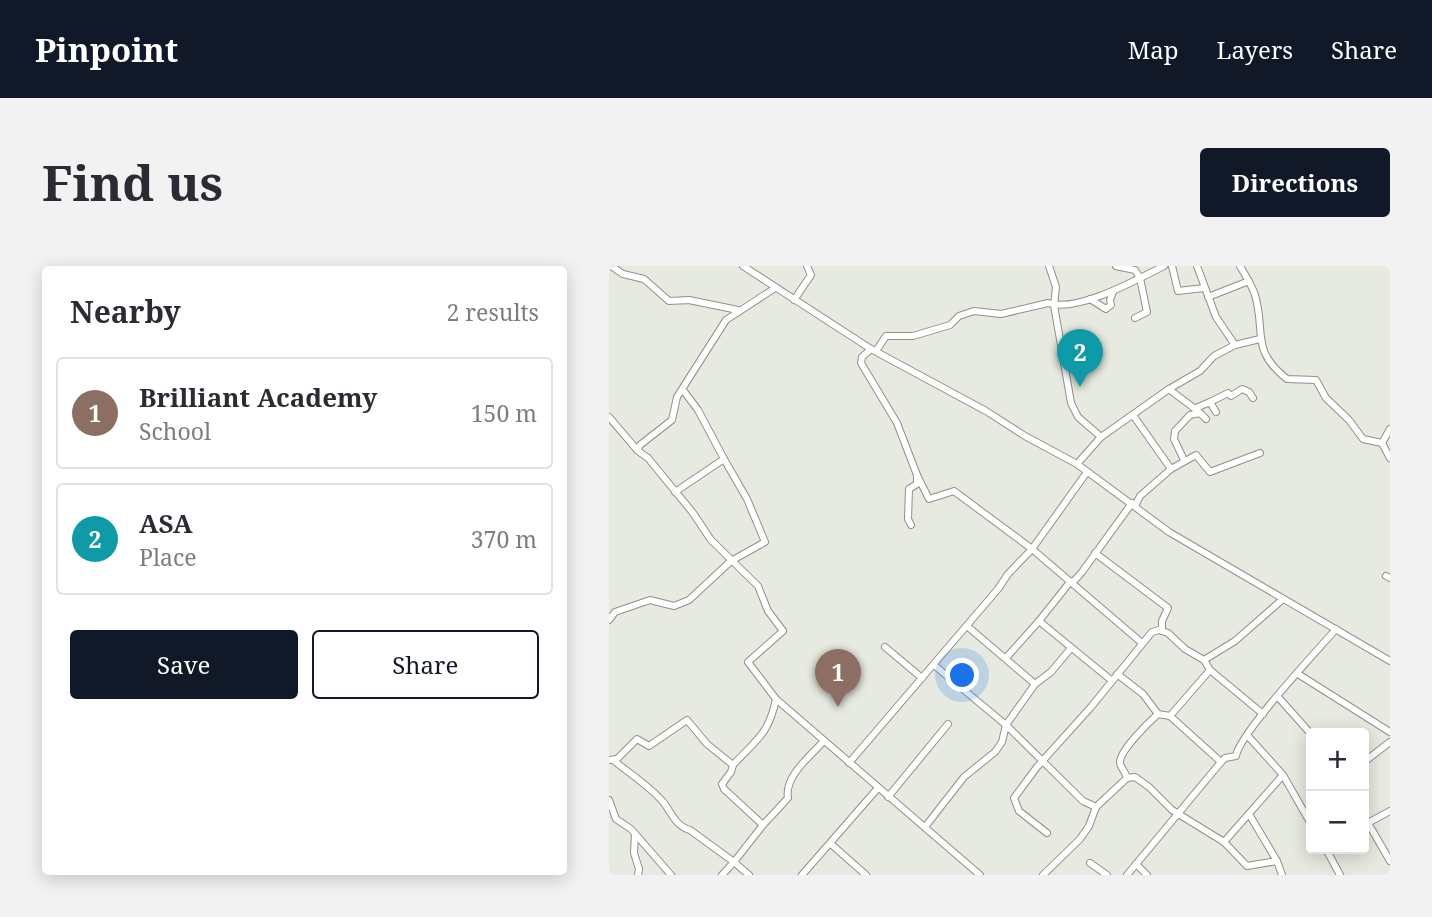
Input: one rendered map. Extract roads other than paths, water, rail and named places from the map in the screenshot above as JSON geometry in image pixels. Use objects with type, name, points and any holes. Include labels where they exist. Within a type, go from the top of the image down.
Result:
[{"type":"street","points":[[611,266],[623,274],[644,279],[669,301],[689,300],[738,310],[747,308],[775,288]]},
{"type":"street","points":[[743,266],[873,350],[1077,464],[1169,531],[1390,661]]},
{"type":"street","points":[[793,300],[811,275],[807,266]]},
{"type":"street","points":[[1050,266],[1056,288],[1054,305],[1071,403],[1078,417],[1101,437]]},
{"type":"street","points":[[1116,266],[1135,270],[1140,278],[1147,312],[1135,318]]},
{"type":"street","points":[[1142,643],[1032,549],[954,491],[929,499],[897,423],[861,363],[862,357],[873,350],[885,336],[913,336],[950,324],[959,316],[974,311],[1001,314],[1048,303],[1054,305],[1090,299],[1113,292],[1164,266]]},
{"type":"street","points":[[1172,266],[1178,291],[1204,288]]},
{"type":"street","points":[[1197,266],[1216,317],[1235,345]]},
{"type":"street","points":[[1240,266],[1249,281],[1257,305],[1263,351],[1282,375],[1287,379],[1316,380],[1326,398],[1349,420],[1363,439],[1382,443]]},
{"type":"street","points":[[1208,297],[1249,281]]},
{"type":"street","points":[[1090,299],[1106,309],[1111,305],[1113,292]]},
{"type":"street","points":[[638,450],[672,420],[677,397],[684,390],[726,320],[738,310]]},
{"type":"street","points":[[1077,464],[1101,437],[1200,371],[1214,356],[1235,345],[1260,339]]},
{"type":"street","points":[[1170,389],[1206,419]]},
{"type":"street","points":[[1184,460],[1174,439],[1175,431],[1190,415],[1209,402],[1228,393],[1231,396],[1242,389],[1249,391],[1253,398]]},
{"type":"street","points":[[609,620],[615,612],[650,600],[674,606],[689,600],[731,561],[765,542],[747,499],[698,410],[684,390]]},
{"type":"street","points":[[1209,402],[1216,412]]},
{"type":"street","points":[[1133,415],[1171,469]]},
{"type":"street","points":[[609,417],[648,458],[711,540],[758,586],[768,611],[783,631],[748,662],[776,699],[980,875]]},
{"type":"street","points":[[1382,443],[1390,429]]},
{"type":"street","points":[[1382,443],[1390,458]]},
{"type":"street","points":[[1006,658],[1070,582],[1074,581],[1140,496],[1171,469],[1196,455],[1210,472],[1260,453]]},
{"type":"street","points":[[675,492],[724,459]]},
{"type":"street","points":[[849,763],[1032,549],[1087,472]]},
{"type":"street","points":[[911,526],[908,519],[908,489],[917,484],[917,475]]},
{"type":"street","points":[[1095,553],[1168,608],[1162,621],[1162,631]]},
{"type":"street","points":[[1204,660],[1235,641],[1283,599]]},
{"type":"street","points":[[1039,621],[1111,680]]},
{"type":"street","points":[[967,626],[1035,684]]},
{"type":"street","points":[[1127,875],[1221,762],[1236,756],[1237,748],[1263,714],[1336,629]]},
{"type":"street","points":[[1047,833],[1020,811],[1014,798],[1152,632],[1168,633],[1185,649],[1204,660],[1210,670],[1263,714]]},
{"type":"street","points":[[885,647],[922,678]]},
{"type":"street","points":[[925,827],[964,777],[995,752],[1002,742],[1006,725],[1035,684],[1051,672],[1071,648]]},
{"type":"street","points":[[934,665],[1006,725],[1083,801],[1096,807]]},
{"type":"street","points":[[1170,716],[1210,670]]},
{"type":"street","points":[[1117,674],[1143,694],[1158,714],[1170,716],[1221,762]]},
{"type":"street","points":[[1298,674],[1390,732]]},
{"type":"street","points":[[1278,697],[1306,728]]},
{"type":"street","points":[[763,825],[722,786],[733,765],[764,734],[776,699]]},
{"type":"street","points":[[1127,778],[1121,766],[1121,757],[1146,724],[1158,714]]},
{"type":"street","points":[[611,760],[617,760],[637,740],[649,747],[687,720],[707,744],[733,765]]},
{"type":"street","points":[[888,797],[948,724]]},
{"type":"street","points":[[1247,735],[1283,775],[1306,815]]},
{"type":"street","points":[[722,875],[788,798],[788,786],[794,775],[823,741]]},
{"type":"street","points":[[1369,758],[1390,741]]},
{"type":"street","points":[[611,760],[643,782],[682,828],[690,830],[749,875]]},
{"type":"street","points":[[1224,842],[1283,775]]},
{"type":"street","points":[[1043,875],[1080,838],[1089,826],[1096,807],[1127,778],[1135,777],[1178,814],[1224,842],[1247,866],[1277,861]]},
{"type":"street","points":[[802,875],[878,788]]},
{"type":"street","points":[[609,800],[616,819],[635,834],[671,875]]},
{"type":"street","points":[[1369,822],[1390,811]]},
{"type":"street","points":[[1249,814],[1277,861],[1282,875]]},
{"type":"street","points":[[1369,829],[1390,861]]},
{"type":"street","points":[[635,834],[638,875]]},
{"type":"street","points":[[831,844],[866,875]]},
{"type":"street","points":[[1329,854],[1341,875]]},
{"type":"street","points":[[1090,863],[1107,875]]},
{"type":"street","points":[[1136,864],[1147,875]]},
{"type":"place","name":"ASA","points":[[1080,387]]},
{"type":"place","name":"Brilliant Academy","points":[[838,707]]}]
